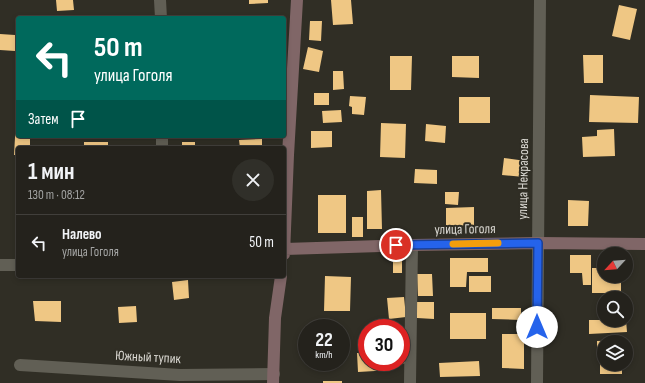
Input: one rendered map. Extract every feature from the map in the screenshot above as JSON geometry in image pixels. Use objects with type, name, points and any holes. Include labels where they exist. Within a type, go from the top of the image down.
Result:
[{"type":"street","points":[[160,0],[160,16]]},
{"type":"street","points":[[286,203],[297,0]]},
{"type":"street","name":"улица Некрасова","points":[[537,383],[540,0]]},
{"type":"street","name":"улица Гоголя","points":[[286,251],[412,245],[538,243],[645,244]]},
{"type":"street","points":[[410,383],[412,245]]},
{"type":"street","points":[[0,265],[16,265]]},
{"type":"street","points":[[274,378],[275,318],[281,278]]},
{"type":"street","name":"Южный тупик","points":[[20,365],[180,379],[274,378]]},
{"type":"building","points":[[56,0],[73,0],[74,10],[57,11]]},
{"type":"building","points":[[249,0],[268,0],[268,3],[249,4]]},
{"type":"building","points":[[331,0],[351,0],[353,24],[333,25]]},
{"type":"building","points":[[619,5],[637,9],[630,40],[612,36]]},
{"type":"building","points":[[310,21],[322,21],[321,41],[309,40]]},
{"type":"building","points":[[0,34],[15,35],[15,51],[0,50]]},
{"type":"building","points":[[308,47],[323,51],[319,72],[303,69]]},
{"type":"building","points":[[583,55],[603,55],[603,83],[584,83]]},
{"type":"building","points":[[390,56],[412,56],[411,90],[390,90]]},
{"type":"building","points":[[452,56],[479,56],[479,78],[452,77]]},
{"type":"building","points":[[333,71],[343,71],[344,89],[333,90]]},
{"type":"building","points":[[314,93],[329,93],[329,105],[314,105]]},
{"type":"building","points":[[590,95],[639,97],[638,123],[589,122]]},
{"type":"building","points":[[350,96],[366,97],[364,115],[352,114],[352,107],[349,106]]},
{"type":"building","points":[[459,97],[490,97],[490,123],[459,123]]},
{"type":"building","points":[[341,110],[342,122],[323,123],[322,111]]},
{"type":"building","points":[[16,120],[16,138],[30,138],[30,146],[16,146],[16,155],[14,155]]},
{"type":"building","points":[[381,123],[406,124],[405,158],[380,157]]},
{"type":"building","points":[[426,124],[446,126],[445,143],[425,141]]},
{"type":"building","points":[[614,129],[615,156],[583,157],[582,137],[597,136],[597,130]]},
{"type":"building","points":[[311,131],[332,131],[332,147],[311,148]]},
{"type":"building","points":[[262,139],[262,146],[240,146],[239,140]]},
{"type":"building","points":[[84,142],[108,142],[108,146],[84,146]]},
{"type":"building","points":[[182,142],[195,142],[195,146],[182,146]]},
{"type":"building","points":[[504,158],[526,161],[524,177],[502,175]]},
{"type":"building","points":[[415,169],[437,170],[437,184],[414,183]]},
{"type":"building","points":[[381,190],[382,229],[367,229],[367,191]]},
{"type":"building","points":[[445,192],[459,192],[458,205],[445,204]]},
{"type":"building","points":[[318,195],[346,195],[346,233],[318,233]]},
{"type":"building","points":[[568,200],[589,201],[588,226],[568,226]]},
{"type":"building","points":[[474,207],[474,225],[446,226],[446,208]]},
{"type":"building","points":[[352,217],[363,217],[363,237],[352,237]]},
{"type":"building","points":[[570,255],[591,255],[591,285],[583,285],[582,273],[570,273]]},
{"type":"building","points":[[393,257],[402,257],[402,273],[393,273]]},
{"type":"building","points":[[450,258],[488,258],[488,272],[467,272],[466,287],[450,287]]},
{"type":"building","points":[[592,268],[597,268],[597,283],[621,283],[621,291],[597,291],[597,293],[592,293]]},
{"type":"building","points":[[417,274],[432,274],[433,296],[418,296]]},
{"type":"building","points":[[325,276],[351,277],[350,311],[324,311]]},
{"type":"building","points":[[469,276],[491,276],[491,292],[469,292]]},
{"type":"building","points":[[188,280],[189,298],[174,300],[172,282]]},
{"type":"building","points":[[404,297],[406,317],[389,319],[387,298]]},
{"type":"building","points":[[33,301],[61,301],[61,322],[35,321]]},
{"type":"building","points":[[417,302],[434,302],[434,319],[417,318]]},
{"type":"building","points":[[136,306],[137,322],[119,323],[118,307]]},
{"type":"building","points":[[492,308],[521,308],[521,320],[492,319]]},
{"type":"building","points":[[450,313],[486,313],[486,339],[450,339]]},
{"type":"building","points":[[589,320],[597,320],[597,327],[627,327],[627,332],[589,334]]},
{"type":"building","points":[[502,334],[524,334],[524,369],[502,368]]},
{"type":"building","points":[[357,353],[358,371],[375,371],[358,372]]},
{"type":"building","points":[[479,361],[480,376],[440,377],[439,363]]},
{"type":"building","points":[[600,371],[622,371],[622,374],[600,374]]},
{"type":"building","points":[[323,381],[342,381],[342,383],[323,383]]},
{"type":"slow traffic","points":[[453,244],[498,243]]},
{"type":"route","points":[[396,245],[538,243],[537,327]]}]
